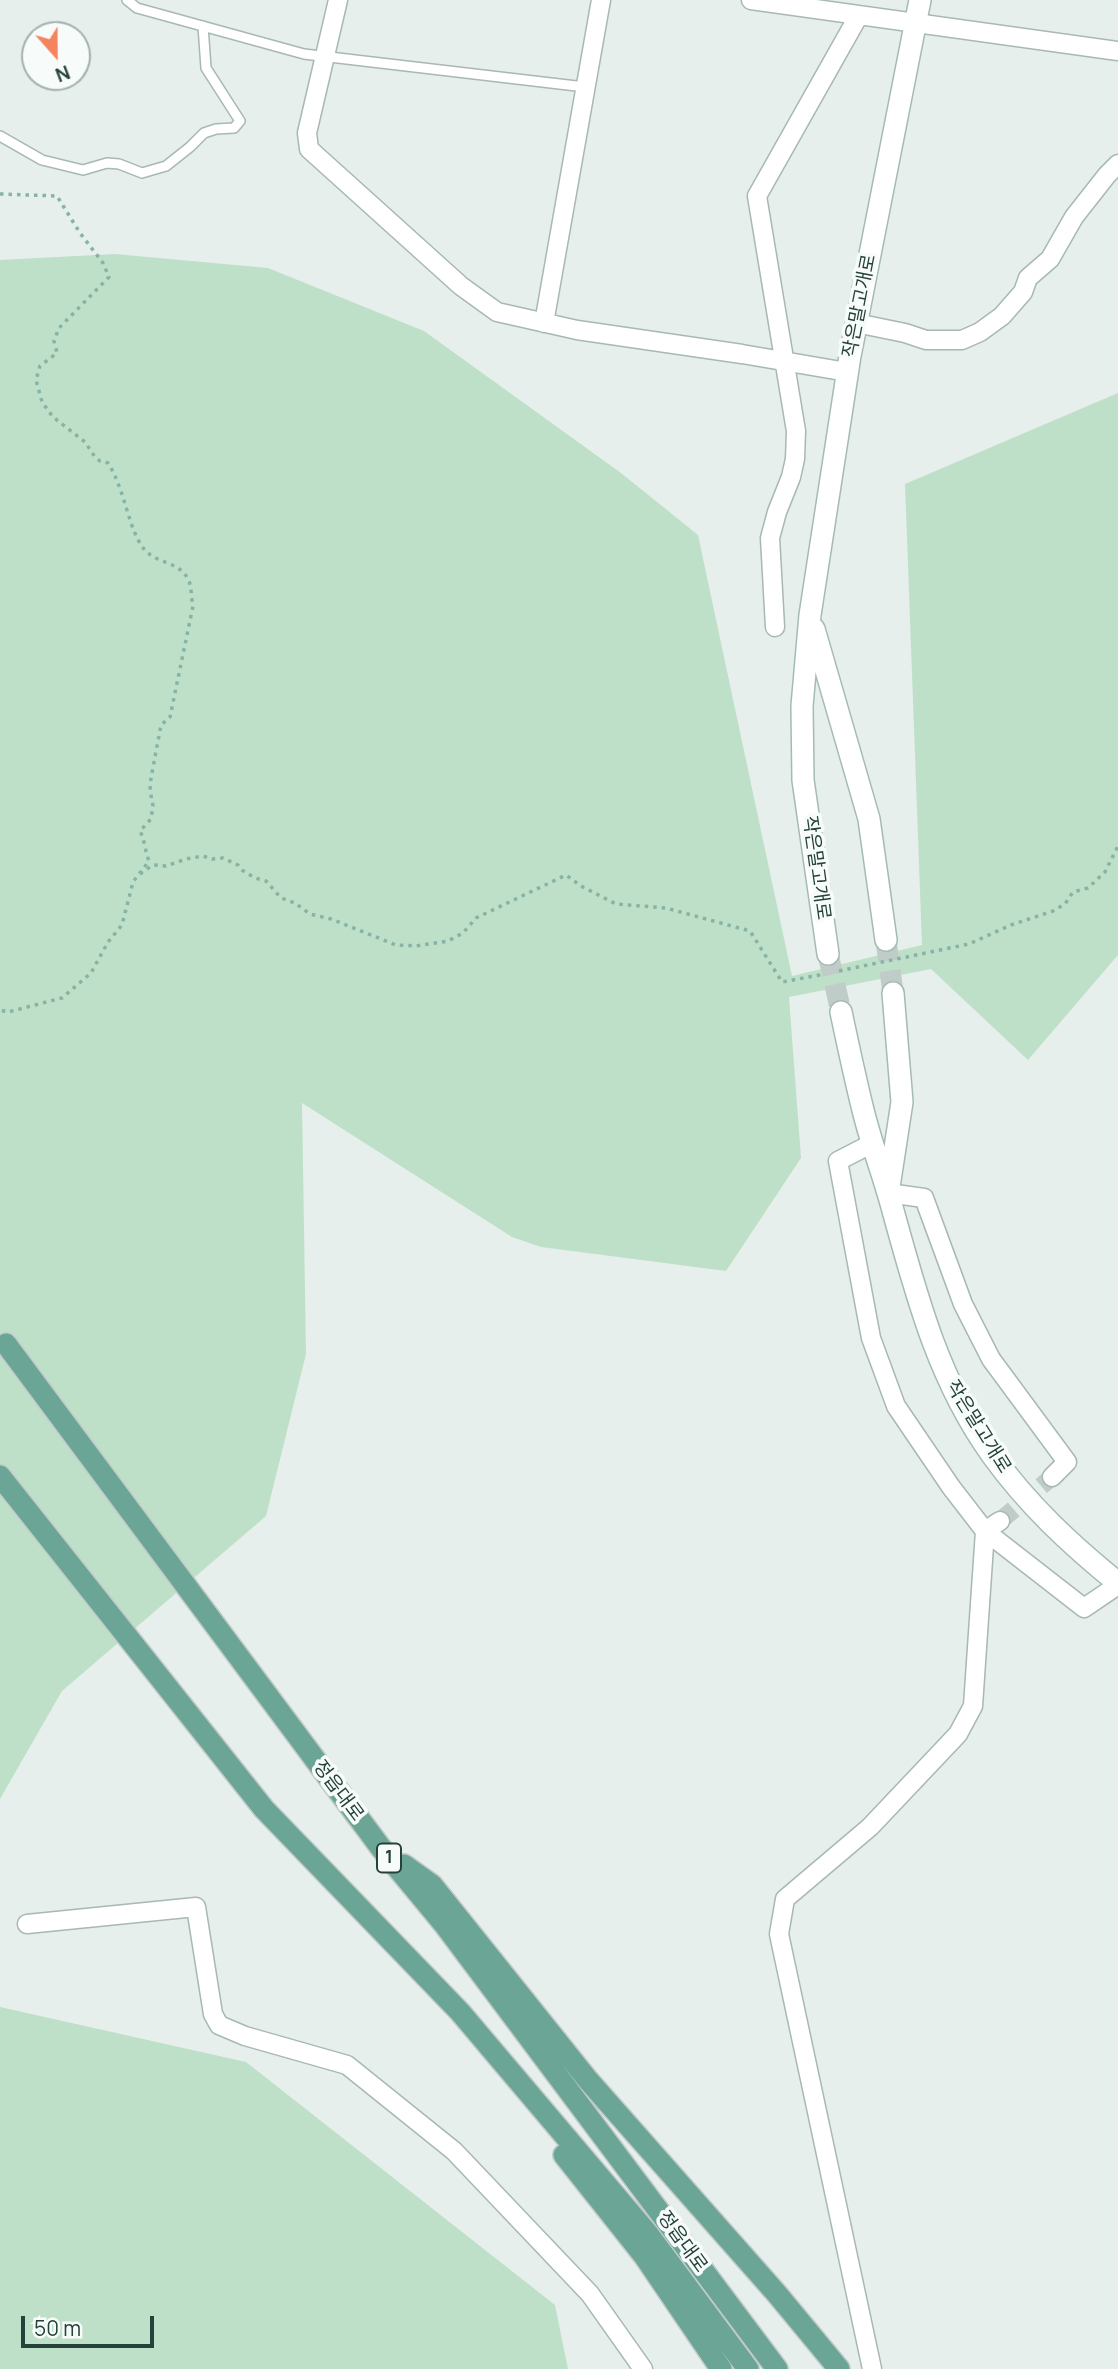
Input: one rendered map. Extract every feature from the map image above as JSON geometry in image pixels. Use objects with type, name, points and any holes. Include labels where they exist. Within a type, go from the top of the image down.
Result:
[{"type":"main road","name":"정읍대로","points":[[6,1344],[381,1848],[452,1935],[777,2369]]},
{"type":"main road","name":"정읍대로","points":[[0,1476],[264,1809],[460,2012],[648,2234],[748,2369]]},
{"type":"main road","points":[[381,1848],[432,1885],[588,2080],[777,2294],[839,2369]]},
{"type":"main road","points":[[460,2012],[588,2187],[645,2257],[722,2369]]},
{"type":"street","points":[[338,0],[307,133],[309,149],[461,286],[488,306],[497,312],[578,330],[847,372]]},
{"type":"street","points":[[544,323],[601,0]]},
{"type":"street","points":[[751,0],[1118,51]]},
{"type":"street","name":"작은말고개로","points":[[828,954],[803,780],[802,706],[810,615],[847,372],[920,0]]},
{"type":"street","points":[[775,627],[770,538],[777,512],[788,488],[795,459],[796,431],[757,196],[859,15]]},
{"type":"street","points":[[856,323],[926,340],[962,340],[980,332],[1002,316],[1023,292],[1028,278],[1051,259],[1074,217],[1118,164]]},
{"type":"street","name":"작은말고개로","points":[[810,615],[869,819],[886,940]]},
{"type":"street","name":"작은말고개로","points":[[888,1193],[902,1102],[893,993]]},
{"type":"street","name":"작은말고개로","points":[[841,1012],[863,1112],[922,1317],[945,1374],[967,1417],[1026,1499],[1055,1530],[1118,1584]]},
{"type":"street","points":[[873,1143],[838,1161],[871,1338],[895,1406],[992,1526],[1084,1608],[1118,1584]]},
{"type":"street","points":[[888,1193],[924,1198],[963,1304],[991,1359],[1067,1462],[1052,1477]]},
{"type":"street","points":[[872,2369],[779,1934],[785,1899],[870,1827],[958,1734],[973,1706],[992,1526]]},
{"type":"street","points":[[27,1924],[196,1908],[212,2014],[219,2025],[245,2036],[347,2065],[454,2151],[590,2294],[643,2369]]},
{"type":"lane","points":[[127,0],[137,8],[304,54],[585,87]]},
{"type":"lane","points":[[0,136],[42,160],[83,170],[107,163],[119,164],[142,173],[166,166],[204,133],[234,128],[240,121],[206,68],[203,26]]},
{"type":"path","points":[[0,194],[57,196],[103,263],[109,277],[60,328],[54,341],[57,353],[40,366],[36,380],[42,402],[53,417],[85,442],[100,461],[108,463],[117,477],[145,551],[184,572],[190,582],[193,606],[170,717],[161,725],[149,790],[153,806],[151,820],[140,831],[149,861],[131,888],[122,925],[108,942],[91,973],[62,998],[8,1012],[0,1010]]},
{"type":"path","points":[[140,874],[153,865],[166,866],[203,856],[223,858],[266,881],[281,898],[295,903],[310,914],[331,919],[397,945],[416,946],[448,941],[463,933],[476,918],[566,875],[617,905],[666,908],[750,931],[782,982],[969,944],[1011,925],[1053,911],[1065,904],[1073,892],[1088,888],[1105,872],[1118,846]]},
{"type":"green space","points":[[115,254],[268,268],[424,331],[621,473],[698,535],[792,976],[922,945],[905,484],[1118,393],[1118,955],[1028,1060],[931,969],[789,997],[801,1158],[726,1271],[541,1247],[512,1237],[302,1103],[306,1354],[266,1516],[62,1691],[0,1799],[0,260]]},
{"type":"green space","points":[[0,2007],[246,2062],[555,2305],[568,2369],[0,2369]]},
{"type":"tunnel","points":[[886,940],[893,993]]},
{"type":"tunnel","points":[[828,954],[841,1012]]},
{"type":"tunnel","points":[[1000,1521],[1052,1477]]}]
